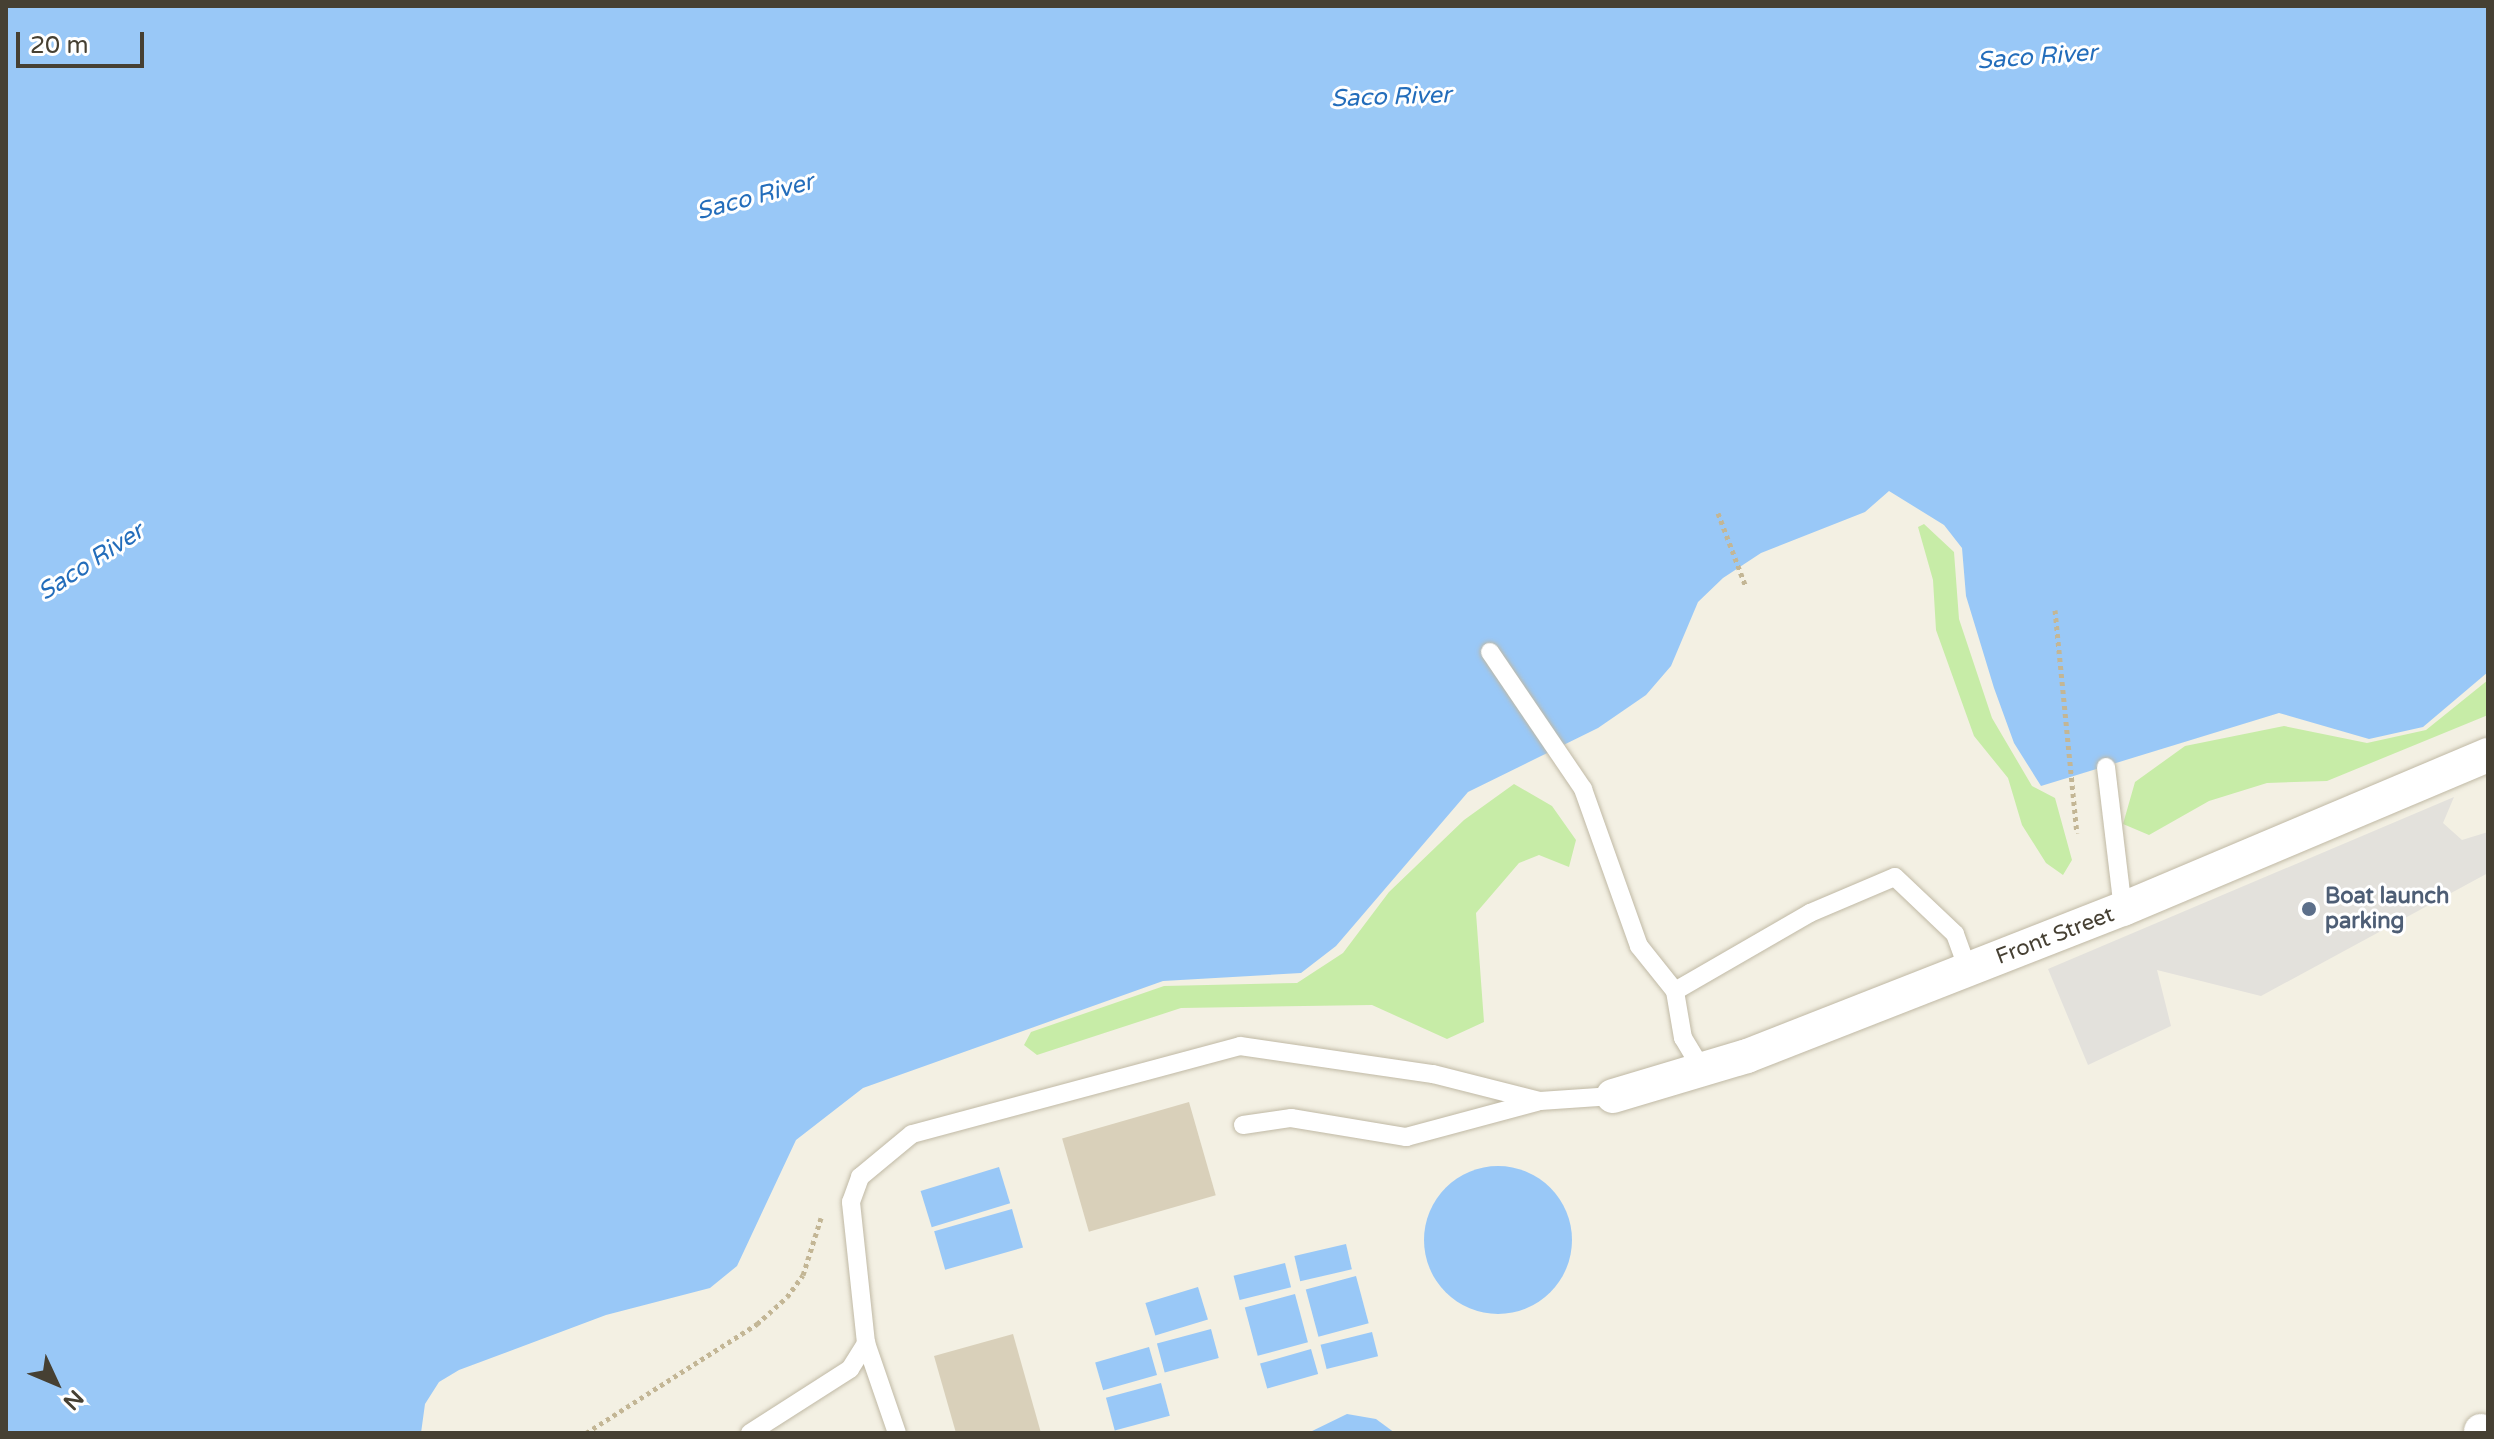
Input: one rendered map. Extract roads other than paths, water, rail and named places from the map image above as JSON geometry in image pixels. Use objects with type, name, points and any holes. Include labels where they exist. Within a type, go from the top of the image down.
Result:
[{"type":"street","name":"Front Street","points":[[1613,1096],[1703,1071],[1968,970],[2123,909],[2488,755]]},
{"type":"lane","points":[[1490,652],[1583,789],[1639,946],[1675,991],[1683,1038],[1703,1071]]},
{"type":"lane","points":[[2106,767],[2123,909]]},
{"type":"lane","points":[[1675,991],[1810,913],[1895,877],[1955,934],[1968,970]]},
{"type":"lane","points":[[897,1433],[866,1343],[851,1202],[860,1177],[912,1134],[1240,1046],[1433,1074],[1540,1101]]},
{"type":"lane","points":[[1243,1125],[1291,1118],[1406,1137],[1540,1101],[1613,1096]]},
{"type":"lane","points":[[750,1433],[850,1369],[866,1343]]},
{"type":"water","name":"Saco River","points":[[6,6],[2488,6],[2488,672],[2423,727],[2369,739],[2279,713],[2041,786],[2014,743],[1994,688],[1966,596],[1962,548],[1944,525],[1889,491],[1865,512],[1761,553],[1723,578],[1698,602],[1671,666],[1646,695],[1598,728],[1468,792],[1336,946],[1301,973],[1163,981],[863,1088],[796,1140],[737,1266],[710,1288],[606,1315],[459,1370],[439,1382],[425,1404],[421,1433],[6,1433]]},
{"type":"water","points":[[1498,1166],[1526,1172],[1550,1188],[1566,1212],[1572,1240],[1566,1268],[1550,1292],[1526,1308],[1498,1314],[1470,1308],[1446,1292],[1430,1268],[1424,1240],[1430,1212],[1446,1188],[1470,1172]]},
{"type":"water","points":[[999,1167],[1010,1203],[932,1227],[921,1191]]},
{"type":"water","points":[[1012,1209],[1023,1247],[945,1270],[934,1231]]},
{"type":"water","points":[[1346,1244],[1352,1269],[1300,1281],[1294,1256]]},
{"type":"water","points":[[1285,1263],[1291,1287],[1240,1300],[1234,1276]]},
{"type":"water","points":[[1356,1276],[1369,1323],[1318,1337],[1306,1289]]},
{"type":"water","points":[[1198,1287],[1208,1320],[1155,1336],[1145,1303]]},
{"type":"water","points":[[1295,1294],[1308,1342],[1258,1356],[1245,1307]]},
{"type":"water","points":[[1211,1329],[1219,1358],[1165,1372],[1157,1343]]},
{"type":"water","points":[[1372,1332],[1378,1356],[1327,1369],[1321,1345]]},
{"type":"water","points":[[1149,1347],[1157,1375],[1103,1390],[1095,1362]]},
{"type":"water","points":[[1311,1349],[1318,1374],[1267,1389],[1260,1364]]},
{"type":"water","points":[[1161,1383],[1170,1416],[1115,1431],[1106,1398]]},
{"type":"water","points":[[1347,1414],[1376,1419],[1395,1433],[1308,1433]]},
{"type":"place","name":"Boat launch parking","points":[[2309,909]]}]
